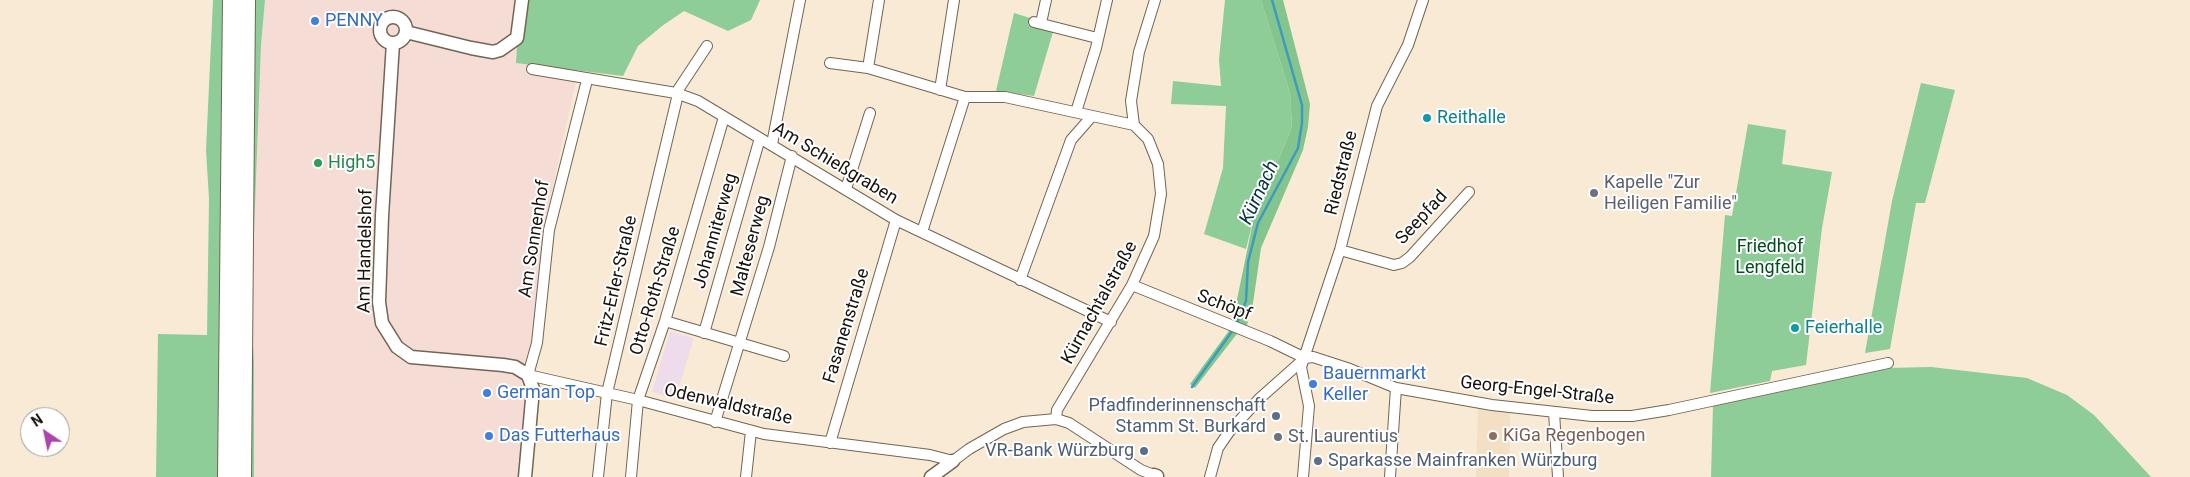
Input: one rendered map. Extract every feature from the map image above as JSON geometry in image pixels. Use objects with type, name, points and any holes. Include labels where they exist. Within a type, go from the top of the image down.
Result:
[{"type":"highway","points":[[226,477],[232,0]]},
{"type":"highway","points":[[242,477],[246,0]]},
{"type":"street","points":[[406,32],[494,52],[517,38],[522,0]]},
{"type":"street","points":[[772,144],[800,0]]},
{"type":"street","points":[[868,68],[879,0]]},
{"type":"street","points":[[940,90],[954,0]]},
{"type":"street","points":[[1046,0],[1038,22],[1097,38]]},
{"type":"street","points":[[1076,112],[1096,48],[1107,0]]},
{"type":"street","points":[[830,63],[868,68],[965,97],[1005,97],[1134,125],[1131,101],[1132,86],[1155,0]]},
{"type":"street","name":"Riedstraße","points":[[1305,358],[1340,250],[1377,106],[1408,45],[1423,0]]},
{"type":"street","points":[[390,16],[402,20],[406,32],[399,42],[393,43],[382,38],[380,25],[384,19],[390,16]]},
{"type":"street","name":"Am Handelshof","points":[[393,43],[382,216],[379,302],[382,323],[397,347],[411,357],[503,365],[515,367],[528,375]]},
{"type":"street","points":[[677,94],[707,46]]},
{"type":"street","name":"Am Schießgraben","points":[[532,69],[677,94],[698,101],[896,220],[1111,322]]},
{"type":"street","name":"Am Sonnenhof","points":[[528,375],[537,343],[549,230],[587,80]]},
{"type":"street","name":"Fritz-Erler-Straße","points":[[598,477],[607,393],[677,94]]},
{"type":"street","points":[[922,232],[965,97]]},
{"type":"street","points":[[846,189],[870,113]]},
{"type":"street","points":[[1020,280],[1071,140],[1092,116]]},
{"type":"street","name":"Otto-Roth-Straße","points":[[631,477],[638,400],[665,321],[724,117]]},
{"type":"street","name":"Kürnachtalstraße","points":[[1056,419],[1058,410],[1132,285],[1154,236],[1161,194],[1158,164],[1148,139],[1134,125]]},
{"type":"street","name":"Johanniterweg","points":[[704,333],[760,138]]},
{"type":"street","name":"Malteserweg","points":[[715,422],[769,247],[792,156]]},
{"type":"street","name":"Seepfad","points":[[1340,250],[1394,265],[1402,262],[1410,257],[1469,192]]},
{"type":"street","name":"Fasanenstraße","points":[[830,443],[896,220]]},
{"type":"street","name":"Schöpf","points":[[1132,285],[1305,358]]},
{"type":"street","points":[[665,321],[784,356]]},
{"type":"street","name":"Georg-Engel-Straße","points":[[1305,358],[1313,357],[1350,368],[1396,388],[1492,406],[1592,416],[1632,416],[1888,364]]},
{"type":"street","points":[[1302,477],[1308,406],[1301,367],[1305,358]]},
{"type":"street","points":[[1210,477],[1218,448],[1229,432],[1259,400],[1305,358]]},
{"type":"street","points":[[525,477],[532,389],[528,375]]},
{"type":"street","name":"Odenwaldstraße","points":[[528,375],[638,400],[750,431],[930,455],[953,461]]},
{"type":"street","points":[[1390,477],[1396,388]]},
{"type":"street","points":[[1554,412],[1558,477]]},
{"type":"street","points":[[930,477],[969,449],[1004,429],[1022,422],[1056,419],[1069,423],[1135,466],[1157,476]]},
{"type":"street","points":[[746,477],[750,431]]},
{"type":"street","points":[[948,477],[953,461]]},
{"type":"shaded area","points":[[265,0],[520,0],[532,65],[578,72],[544,227],[518,477],[254,477],[254,361],[251,312],[261,45]]},
{"type":"shaded area","points":[[670,331],[694,338],[675,399],[652,392]]},
{"type":"shaded area","name":"KiGa Regenbogen","points":[[1478,409],[1510,413],[1509,477],[1476,477]]},
{"type":"green space","points":[[213,0],[265,0],[261,45],[251,312],[254,361],[254,477],[156,477],[158,334],[207,335],[209,199],[206,150]]},
{"type":"green space","points":[[520,0],[760,0],[751,20],[728,31],[684,11],[638,46],[623,76],[516,63]]},
{"type":"green space","points":[[1225,0],[1261,0],[1290,93],[1292,127],[1254,217],[1246,249],[1204,234],[1223,168],[1226,106],[1171,104],[1173,81],[1221,86],[1219,59]]},
{"type":"green space","points":[[1261,0],[1283,0],[1310,104],[1308,127],[1303,150],[1261,248],[1253,303],[1247,325],[1236,335],[1195,388],[1190,384],[1228,332],[1233,319],[1254,217],[1292,127],[1290,93]]},
{"type":"green space","points":[[1014,13],[1030,18],[1028,25],[1053,32],[1034,96],[996,91]]},
{"type":"green space","points":[[1921,83],[1955,90],[1925,203],[1916,203],[1890,349],[1865,353],[1892,201]]},
{"type":"green space","name":"Friedhof Lengfeld","points":[[1748,124],[1786,130],[1782,164],[1832,172],[1822,228],[1806,365],[1772,371],[1770,381],[1710,393],[1725,215],[1732,216]]},
{"type":"green space","points":[[1931,367],[2027,378],[2067,395],[2094,415],[2151,477],[1711,477],[1713,405],[1886,368]]},
{"type":"waterway","name":"Kürnach","points":[[1236,325],[1246,301],[1248,262],[1258,223],[1298,148],[1302,123],[1302,105],[1272,0]]},
{"type":"waterway","name":"Kürnach","points":[[1192,387],[1233,330]]},
{"type":"place","name":"PENNY","points":[[315,21]]},
{"type":"place","name":"Reithalle","points":[[1427,118]]},
{"type":"place","name":"High5","points":[[318,163]]},
{"type":"place","name":"Kapelle \"Zur Heiligen Familie\"","points":[[1594,193]]},
{"type":"place","name":"Feierhalle","points":[[1795,328]]},
{"type":"place","name":"Bauernmarkt Keller","points":[[1313,384]]},
{"type":"place","name":"German Top","points":[[487,393]]},
{"type":"place","name":"Pfadfinderinnenschaft Stamm St. Burkard","points":[[1276,416]]},
{"type":"place","name":"Das Futterhaus","points":[[489,436]]},
{"type":"place","name":"KiGa Regenbogen","points":[[1493,436]]},
{"type":"place","name":"St. Laurentius","points":[[1278,437]]},
{"type":"place","name":"VR-Bank Würzburg","points":[[1144,451]]},
{"type":"place","name":"Sparkasse Mainfranken Würzburg","points":[[1318,461]]}]
